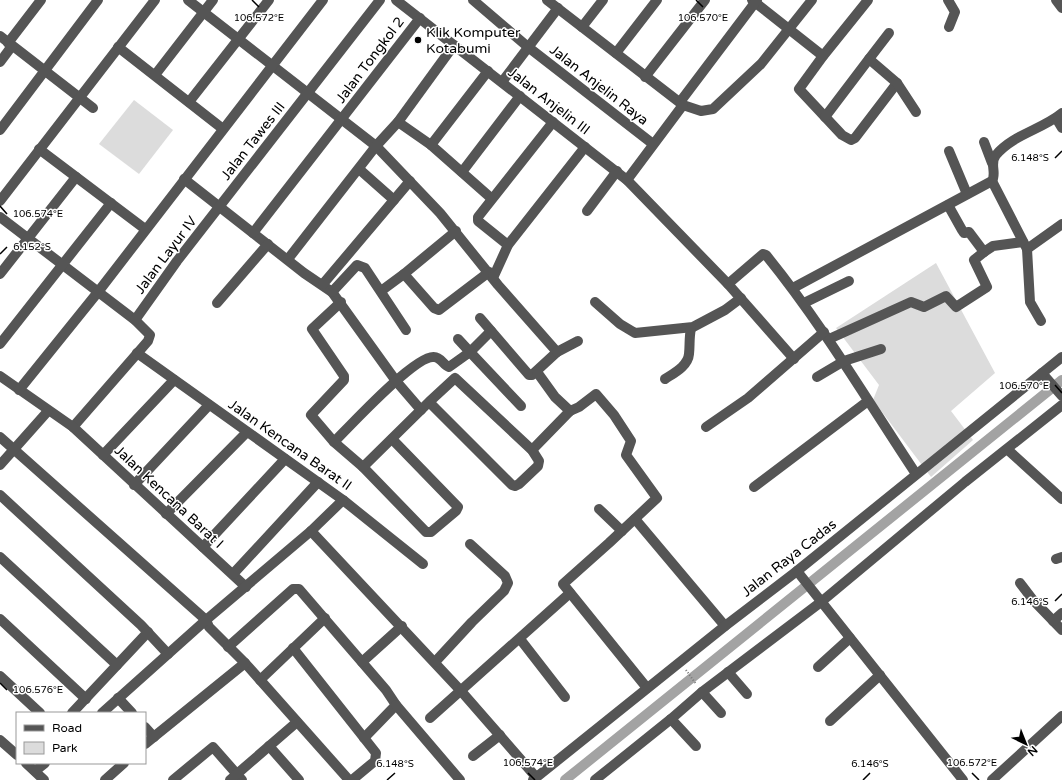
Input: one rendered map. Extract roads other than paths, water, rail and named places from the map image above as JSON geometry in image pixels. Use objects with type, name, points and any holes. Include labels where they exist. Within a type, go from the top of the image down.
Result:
[{"type":"street","points":[[0,62],[7,42],[42,0]]},
{"type":"street","points":[[0,130],[98,0]]},
{"type":"street","points":[[0,201],[155,0]]},
{"type":"street","points":[[188,0],[376,146],[456,231],[491,275],[557,352]]},
{"type":"street","points":[[155,75],[213,0]]},
{"type":"street","points":[[189,102],[269,0]]},
{"type":"street","points":[[19,390],[98,292],[145,229],[323,0]]},
{"type":"street","name":"Jalan Tawes III","points":[[219,206],[380,0]]},
{"type":"street","name":"Jalan Anjelin III","points":[[396,0],[627,180],[728,284],[794,359]]},
{"type":"street","name":"Jalan Anjelin Raya","points":[[473,0],[528,47],[653,144]]},
{"type":"street","points":[[548,0],[681,104],[701,111],[713,109],[762,64],[812,0]]},
{"type":"street","points":[[582,27],[603,0]]},
{"type":"street","points":[[616,53],[657,0]]},
{"type":"street","points":[[645,77],[705,0]]},
{"type":"street","points":[[868,0],[823,56],[799,90],[842,135],[851,140],[898,83]]},
{"type":"street","points":[[948,0],[955,12],[949,28]]},
{"type":"street","points":[[1056,0],[1062,8]]},
{"type":"street","points":[[627,180],[755,1],[823,56]]},
{"type":"street","points":[[502,82],[558,8]]},
{"type":"street","name":"Jalan Tongkol 2","points":[[254,233],[343,120],[420,18]]},
{"type":"street","points":[[825,117],[889,33]]},
{"type":"street","points":[[7,42],[92,108]]},
{"type":"street","points":[[288,259],[376,146],[398,122],[454,45]]},
{"type":"street","points":[[118,47],[223,129]]},
{"type":"street","points":[[869,60],[898,83],[916,112]]},
{"type":"street","points":[[431,145],[488,71]]},
{"type":"street","points":[[462,172],[520,96]]},
{"type":"street","points":[[992,163],[996,155],[1007,145],[1059,115],[1062,128]]},
{"type":"street","points":[[398,122],[431,145],[491,198]]},
{"type":"street","points":[[508,245],[477,219],[491,198],[553,122]]},
{"type":"street","points":[[793,288],[992,181],[994,175],[992,163],[984,142]]},
{"type":"street","points":[[404,274],[434,308],[439,310],[491,275],[508,245],[585,147]]},
{"type":"street","points":[[39,149],[145,229]]},
{"type":"street","points":[[949,151],[967,194]]},
{"type":"street","points":[[359,169],[394,200]]},
{"type":"street","points":[[587,211],[617,171]]},
{"type":"street","points":[[0,274],[76,177]]},
{"type":"street","points":[[184,179],[304,273],[323,284],[332,292],[341,302],[396,381],[421,410]]},
{"type":"street","points":[[323,284],[410,181]]},
{"type":"street","points":[[992,181],[1025,245],[1030,302],[1041,321]]},
{"type":"street","points":[[0,344],[111,203]]},
{"type":"street","points":[[948,205],[962,230],[964,232],[969,232],[984,252]]},
{"type":"street","name":"Jalan Layur IV","points":[[135,320],[219,206]]},
{"type":"street","points":[[0,217],[135,320],[150,335],[148,341],[138,353],[73,427]]},
{"type":"street","points":[[706,427],[748,398],[794,359],[827,335],[911,302],[924,307],[946,296],[956,307],[987,287],[974,260],[984,252],[993,246],[1025,245],[1062,224]]},
{"type":"street","points":[[381,291],[456,231]]},
{"type":"street","points":[[217,303],[268,244]]},
{"type":"street","points":[[728,284],[763,254],[766,255],[793,288],[827,335],[916,474]]},
{"type":"street","points":[[332,292],[357,265],[365,268],[406,330]]},
{"type":"street","points":[[804,303],[849,281]]},
{"type":"street","points":[[595,302],[620,324],[635,333],[691,328],[725,310],[741,298]]},
{"type":"street","points":[[341,302],[312,329],[344,376],[342,383],[311,414],[334,442],[363,467],[426,532],[435,530],[456,511],[458,507],[392,439]]},
{"type":"street","points":[[480,318],[529,375],[537,372],[557,352],[578,341]]},
{"type":"street","points":[[665,379],[684,365],[689,355],[688,342],[691,328]]},
{"type":"street","points":[[334,442],[396,381],[427,358],[438,358],[449,367],[470,352],[491,331]]},
{"type":"street","points":[[458,338],[521,406]]},
{"type":"street","points":[[817,377],[844,361],[881,349]]},
{"type":"street","name":"Jalan Kencana Barat II","points":[[138,353],[343,500],[423,564]]},
{"type":"street","name":"Jalan Raya Cadas","points":[[535,779],[725,626],[798,573],[916,474],[1044,376],[1062,357]]},
{"type":"street","points":[[537,372],[555,397],[570,411]]},
{"type":"street","name":"Jalan Kencana Barat I","points":[[0,376],[48,411],[73,427],[246,587]]},
{"type":"street","points":[[1044,376],[1062,395]]},
{"type":"street","points":[[363,467],[429,402],[455,378],[458,379],[532,450],[540,461],[538,466],[515,486],[429,402]]},
{"type":"street","points":[[103,455],[174,380]]},
{"type":"street","points":[[532,450],[570,411],[579,407],[593,395],[598,394],[631,441],[626,455],[657,498],[622,532],[564,583],[564,586],[647,688]]},
{"type":"street","points":[[754,486],[868,401]]},
{"type":"street","points":[[134,485],[209,405]]},
{"type":"street","points":[[595,780],[671,719],[700,689],[728,672],[820,601],[965,482],[1008,450],[1062,405]]},
{"type":"street","points":[[0,465],[48,411]]},
{"type":"street","points":[[166,514],[247,432]]},
{"type":"street","points":[[0,437],[206,620],[228,647],[245,663],[350,780],[375,761],[377,757],[372,747],[293,648]]},
{"type":"street","points":[[1008,450],[1062,499]]},
{"type":"street","points":[[203,546],[286,459]]},
{"type":"street","points":[[233,574],[318,482]]},
{"type":"street","points":[[2,500],[148,632],[168,654]]},
{"type":"street","points":[[103,712],[206,620],[311,531],[343,500]]},
{"type":"street","points":[[599,510],[622,532]]},
{"type":"street","points":[[635,519],[725,626]]},
{"type":"street","points":[[311,531],[435,662],[500,735],[535,779]]},
{"type":"street","points":[[435,662],[472,622],[504,591],[508,584],[505,576],[470,544]]},
{"type":"street","points":[[0,557],[117,665]]},
{"type":"street","points":[[798,573],[963,780]]},
{"type":"street","points":[[1020,583],[1032,600],[1062,630]]},
{"type":"street","points":[[228,647],[296,588],[325,618],[460,780]]},
{"type":"street","points":[[430,718],[570,593]]},
{"type":"street","points":[[1053,621],[1062,613]]},
{"type":"street","points":[[260,680],[325,618]]},
{"type":"street","points":[[0,619],[86,699]]},
{"type":"street","points":[[362,662],[402,626]]},
{"type":"street","points":[[73,712],[148,632]]},
{"type":"street","points":[[818,667],[850,638]]},
{"type":"street","points":[[520,639],[565,697]]},
{"type":"street","points":[[146,743],[245,663]]},
{"type":"street","points":[[728,672],[747,694]]},
{"type":"street","points":[[830,721],[880,675]]},
{"type":"street","points":[[0,676],[39,712]]},
{"type":"street","points":[[700,689],[720,713]]},
{"type":"street","points":[[118,698],[131,712]]},
{"type":"street","points":[[364,738],[396,705]]},
{"type":"street","points":[[992,780],[1062,716]]},
{"type":"street","points":[[671,719],[696,746]]},
{"type":"street","points":[[173,780],[210,748],[215,749],[236,778],[269,746],[297,722]]},
{"type":"street","points":[[146,728],[154,737]]},
{"type":"street","points":[[473,756],[500,735]]},
{"type":"street","points":[[0,740],[16,754]]},
{"type":"street","points":[[269,746],[298,780]]},
{"type":"street","points":[[27,764],[40,777],[45,764]]},
{"type":"street","points":[[105,780],[123,764]]},
{"type":"waterway","points":[[565,780],[1062,380]]},
{"type":"place","name":"Klik Komputer Kotabumi","points":[[418,40]]}]
